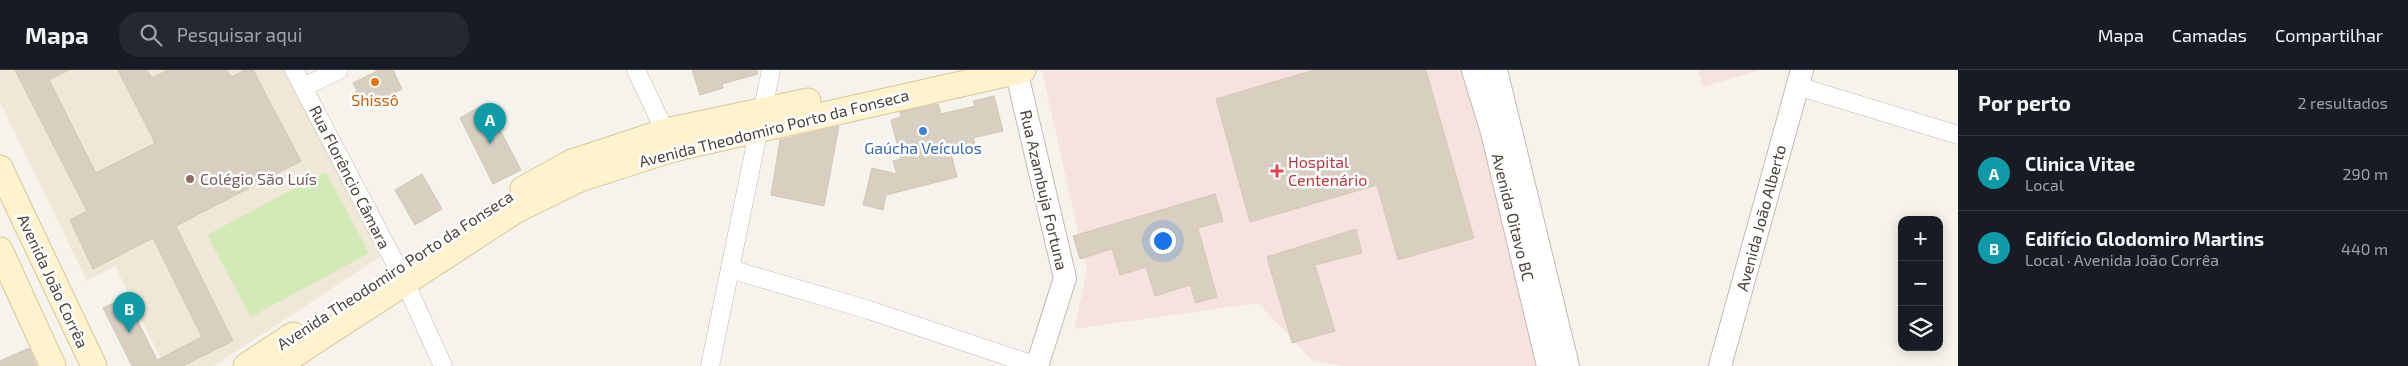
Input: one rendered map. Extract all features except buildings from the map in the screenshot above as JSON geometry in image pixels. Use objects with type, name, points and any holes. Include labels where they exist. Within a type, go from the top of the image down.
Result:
[{"type":"main road","name":"Avenida Theodomiro Porto da Fonseca","points":[[761,120],[950,70]]},
{"type":"main road","name":"Avenida Theodomiro Porto da Fonseca","points":[[246,366],[401,275],[510,205],[572,162],[761,120],[1018,71]]},
{"type":"main road","name":"Avenida João Corrêa","points":[[0,168],[94,366]]},
{"type":"main road","points":[[0,250],[53,366]]},
{"type":"main road","name":"Avenida Theodomiro Porto da Fonseca","points":[[277,366],[401,275]]},
{"type":"street","name":"Rua Florêncio Câmara","points":[[294,70],[401,275],[443,366]]},
{"type":"street","points":[[303,87],[339,70]]},
{"type":"street","points":[[636,70],[670,140]]},
{"type":"street","points":[[710,366],[770,70]]},
{"type":"street","name":"Avenida Oitavo BC","points":[[1473,70],[1495,142],[1548,366]]},
{"type":"street","name":"Avenida Oitavo BC","points":[[1496,70],[1568,366]]},
{"type":"street","name":"Rua Azambuja Fortuna","points":[[1018,71],[1065,278],[1037,366]]},
{"type":"street","points":[[1800,78],[1958,135]]},
{"type":"street","name":"Avenida João Alberto","points":[[1720,366],[1800,78]]},
{"type":"street","points":[[730,269],[869,310],[1037,366]]},
{"type":"shaded area","name":"Colégio São Luís","points":[[0,70],[287,70],[381,256],[214,366],[165,366],[115,266],[87,281],[0,102]]},
{"type":"shaded area","name":"Hospital Centenário","points":[[1466,70],[1538,366],[1346,366],[1312,360],[1258,303],[1074,329],[1087,271],[1042,71]]},
{"type":"shaded area","points":[[1698,70],[1760,70],[1703,87]]},
{"type":"green space","points":[[326,172],[369,253],[251,317],[207,235]]},
{"type":"place","name":"Shissô","points":[[375,82]]},
{"type":"place","name":"Gaúcha Veículos","points":[[923,131]]},
{"type":"place","name":"Clinica Vitae","points":[[490,144]]},
{"type":"place","name":"Hospital Centenário","points":[[1277,171]]},
{"type":"place","name":"Colégio São Luís","points":[[190,179]]},
{"type":"place","name":"Edifício Glodomiro Martins","points":[[129,333]]}]
